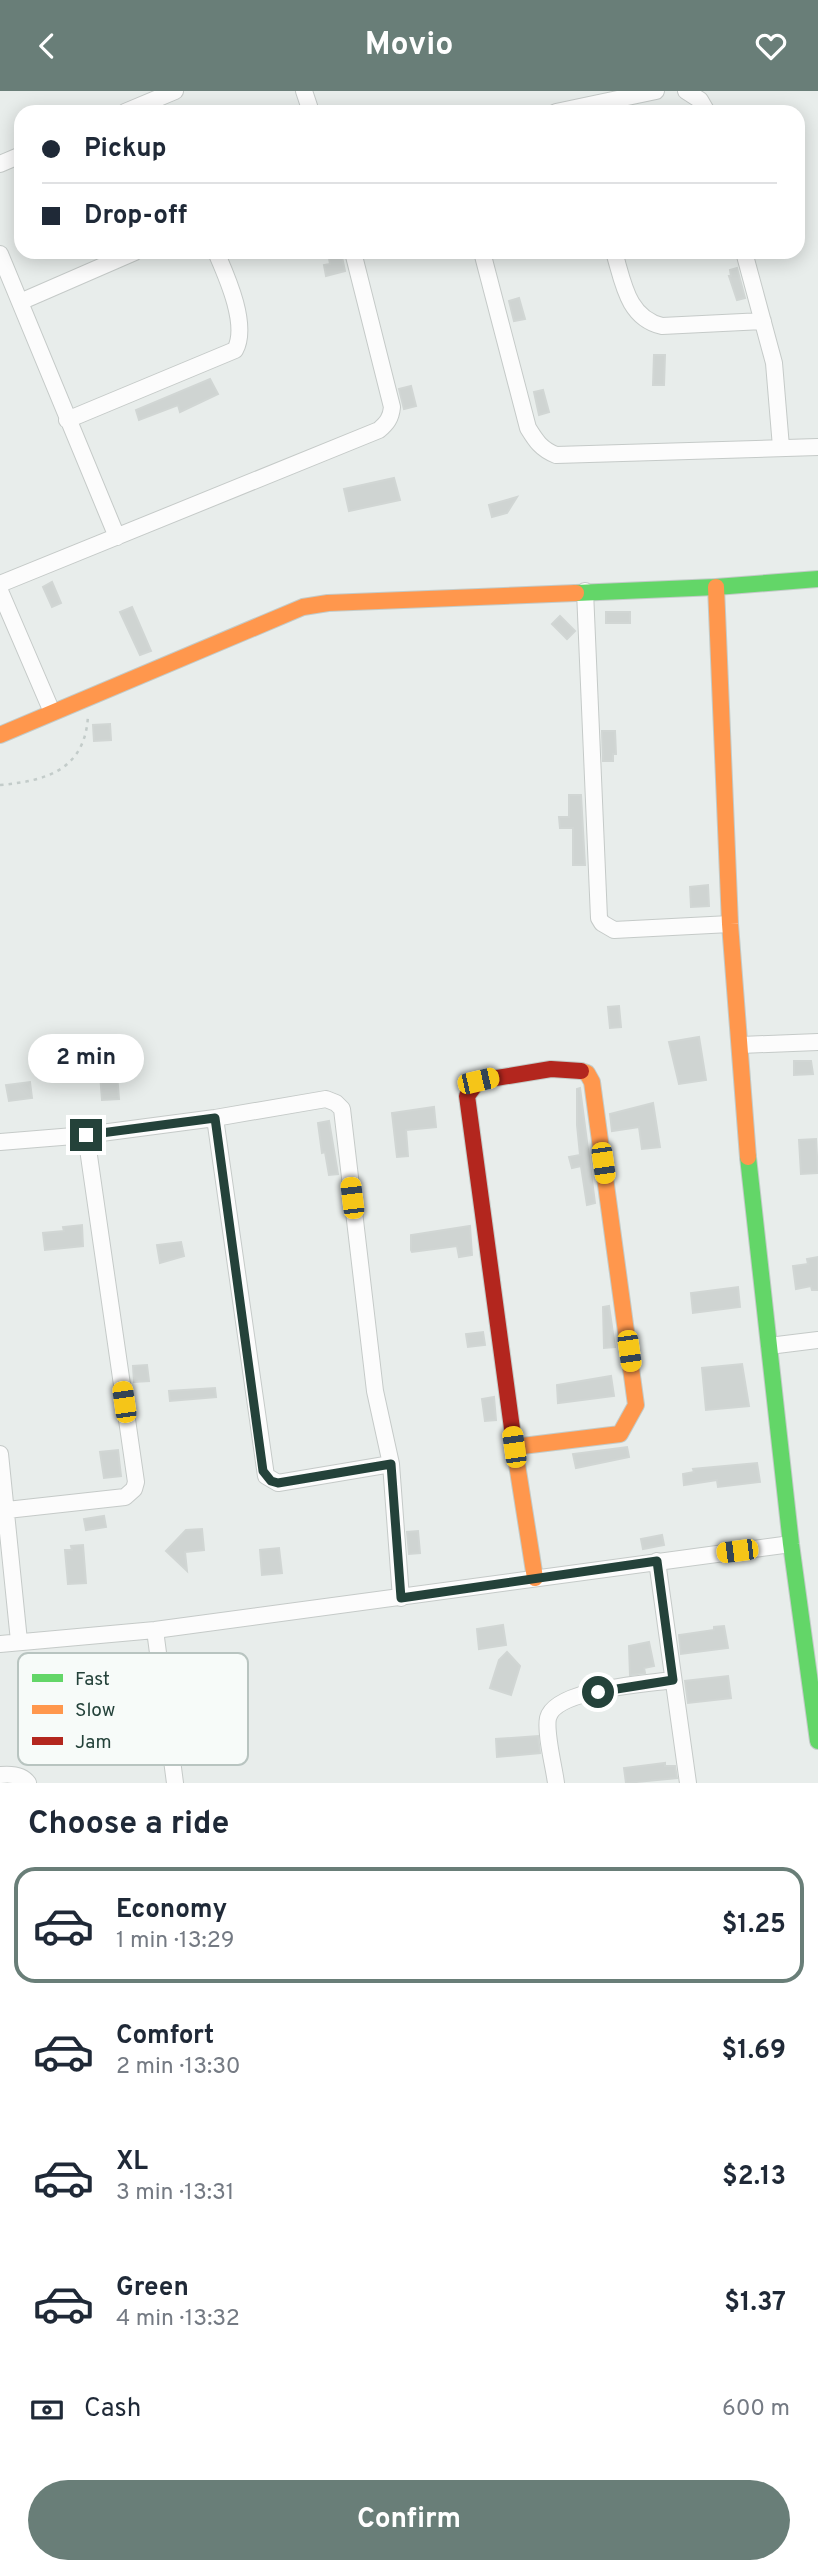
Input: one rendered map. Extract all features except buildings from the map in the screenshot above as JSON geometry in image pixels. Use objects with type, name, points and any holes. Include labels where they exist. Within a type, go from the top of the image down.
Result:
[{"type":"street","points":[[142,105],[176,91]]},
{"type":"street","points":[[591,105],[656,91]]},
{"type":"street","points":[[686,91],[703,105]]},
{"type":"street","points":[[0,254],[117,537]]},
{"type":"street","points":[[20,302],[119,259]]},
{"type":"street","points":[[67,419],[235,350],[239,332],[235,300],[219,259]]},
{"type":"street","points":[[0,585],[379,430],[386,424],[392,407],[355,259]]},
{"type":"street","points":[[484,259],[528,428],[539,445],[547,451],[556,455],[818,447]]},
{"type":"street","points":[[616,259],[634,310],[650,324],[662,326],[763,321]]},
{"type":"street","points":[[746,259],[777,380],[781,447]]},
{"type":"street","points":[[0,735],[89,695],[303,607],[328,603],[716,587],[818,579]]},
{"type":"street","points":[[716,587],[730,924],[751,1201],[791,1544],[818,1741]]},
{"type":"street","points":[[0,591],[52,712]]},
{"type":"street","points":[[585,591],[599,918],[614,930],[730,924]]},
{"type":"street","points":[[741,1045],[818,1042]]},
{"type":"street","points":[[514,1447],[620,1434],[636,1405],[592,1082],[587,1073],[579,1069],[528,1070],[478,1081],[467,1096],[514,1447],[535,1578]]},
{"type":"street","points":[[0,1142],[86,1135],[326,1100],[336,1103],[342,1109],[375,1391],[391,1464],[401,1598]]},
{"type":"street","points":[[215,1118],[263,1471],[271,1481],[278,1483],[391,1464]]},
{"type":"street","points":[[7,1510],[125,1497],[134,1489],[136,1482],[86,1135]]},
{"type":"street","points":[[769,1346],[818,1340]]},
{"type":"street","points":[[0,1454],[19,1641]]},
{"type":"street","points":[[0,1644],[155,1630],[791,1544]]},
{"type":"street","points":[[657,1561],[688,1783]]},
{"type":"street","points":[[155,1630],[158,1653]]},
{"type":"street","points":[[556,1783],[548,1720],[557,1705],[572,1696],[673,1680]]},
{"type":"street","points":[[173,1765],[175,1783]]},
{"type":"street","points":[[0,1775],[10,1774],[25,1779],[28,1783]]},
{"type":"path","points":[[0,785],[33,782],[78,754],[84,744],[89,695]]},
{"type":"traffic: fast","points":[[576,593],[818,579]]},
{"type":"traffic: fast","points":[[748,1157],[791,1544],[818,1741]]},
{"type":"traffic: slow","points":[[716,587],[730,924],[748,1157]]},
{"type":"traffic: slow","points":[[0,735],[303,607],[328,603],[576,593]]},
{"type":"traffic: slow","points":[[514,1447],[620,1434],[636,1405],[592,1082],[587,1073],[581,1071]]},
{"type":"traffic: slow","points":[[516,1458],[535,1578]]},
{"type":"traffic: jam","points":[[516,1458],[467,1096],[478,1081],[551,1069],[581,1071]]},
{"type":"route","points":[[86,1135],[215,1118],[263,1471],[271,1481],[278,1483],[391,1464],[401,1598],[657,1561],[673,1680],[598,1692]]}]
